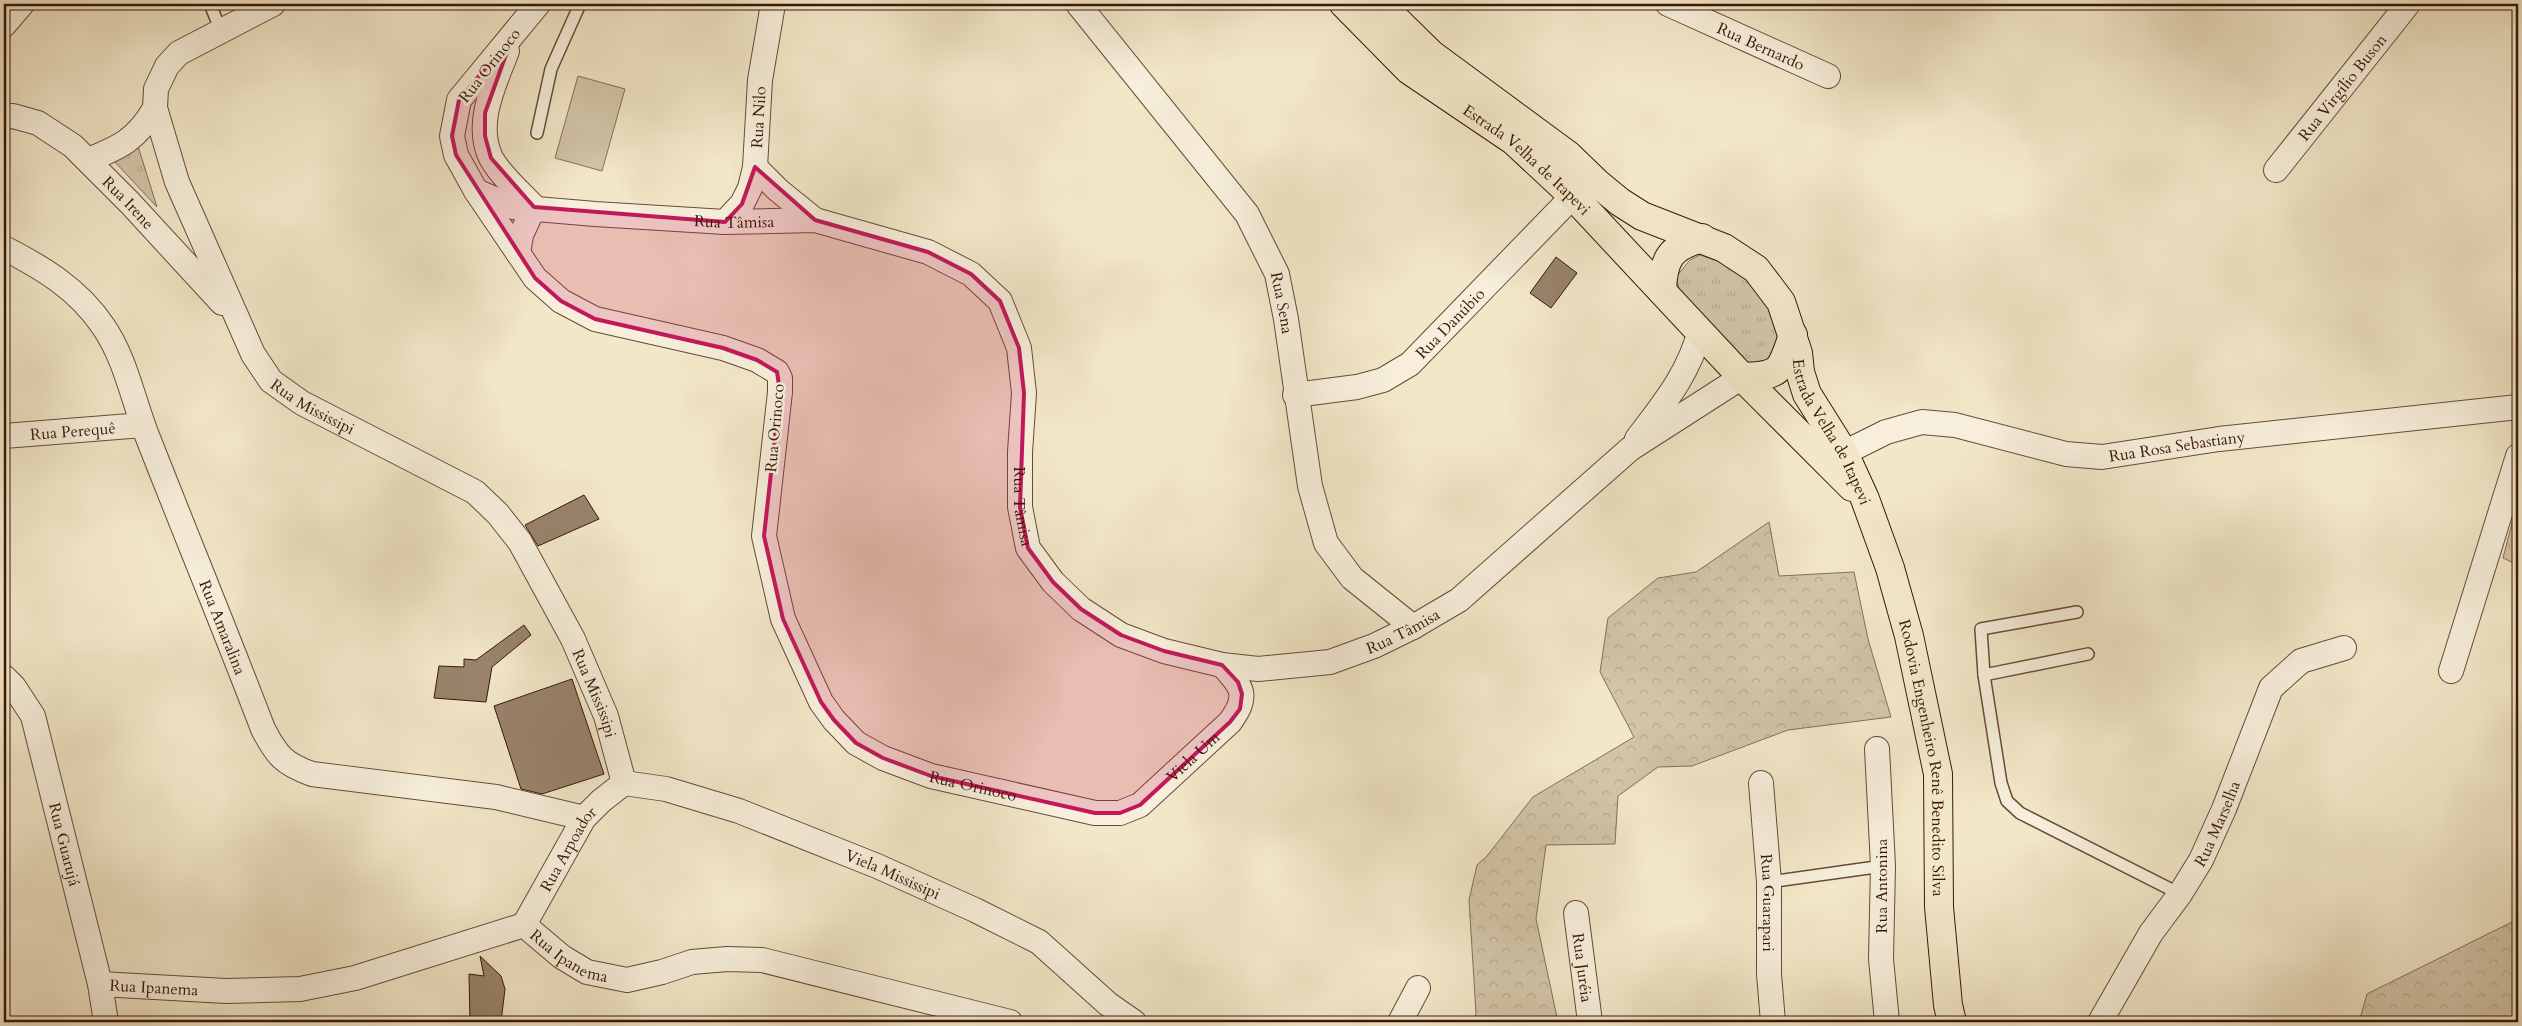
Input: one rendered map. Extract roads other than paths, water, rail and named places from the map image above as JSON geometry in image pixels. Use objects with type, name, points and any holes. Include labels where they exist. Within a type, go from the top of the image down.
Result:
[{"type":"main road","name":"Estrada Velha de Itapevi","points":[[1344,4],[1409,70],[1514,141],[1573,196],[1742,377],[1865,499]]},
{"type":"main road","name":"Estrada Velha de Itapevi","points":[[1380,4],[1431,54],[1568,155],[1620,202],[1642,216],[1724,248],[1756,269],[1781,302],[1793,335],[1807,394],[1844,453],[1865,499]]},
{"type":"main road","points":[[1662,291],[1663,275],[1669,257],[1686,243],[1702,238]]},
{"type":"main road","points":[[1742,377],[1765,376],[1776,370],[1783,363],[1793,335]]},
{"type":"main road","name":"Rodovia Engenheiro Renê Benedito Silva","points":[[1865,499],[1890,568],[1909,636],[1938,774],[1939,907],[1948,1005],[1952,1022]]},
{"type":"street","points":[[4,25],[22,4]]},
{"type":"street","name":"Rua Mississipi","points":[[273,4],[179,53],[167,66],[156,89],[155,108],[177,182],[235,316],[253,354],[271,381],[302,403],[475,492],[498,514],[520,542],[573,639],[606,716],[624,784]]},
{"type":"street","name":"Rua Orinoco","points":[[538,4],[459,100],[454,117],[452,136],[456,155],[476,190],[535,278],[561,302],[595,319],[723,348],[770,365],[777,372],[780,378],[780,392],[764,536],[783,619],[821,702],[834,720],[856,743],[883,758],[931,776],[1095,813]]},
{"type":"street","name":"Rua Nilo","points":[[725,222],[742,204],[750,188],[755,167],[760,80],[773,4]]},
{"type":"street","name":"Rua Sena","points":[[1078,4],[1247,214],[1277,274],[1286,318],[1295,395],[1310,486],[1326,543],[1352,578],[1413,627]]},
{"type":"street","name":"Rua Bernardo","points":[[1668,4],[1828,76]]},
{"type":"street","name":"Rua Virgílio Buson","points":[[2276,170],[2408,4]]},
{"type":"street","points":[[513,35],[491,93],[486,113],[485,136],[492,158],[534,207],[521,235],[518,254]]},
{"type":"street","points":[[88,160],[119,148],[137,135],[155,108]]},
{"type":"street","name":"Rua Irene","points":[[4,117],[14,116],[38,123],[73,146],[235,316]]},
{"type":"street","points":[[755,167],[778,190],[815,220]]},
{"type":"street","name":"Rua Tâmisa","points":[[476,190],[513,207],[534,207],[638,218],[725,222],[815,220],[928,252],[971,274],[1000,301],[1019,348],[1024,393],[1020,452],[1020,508],[1028,548],[1053,582],[1081,609],[1121,635],[1164,651],[1222,665],[1258,670],[1330,662],[1374,646],[1413,627],[1459,600],[1630,449],[1742,377]]},
{"type":"street","name":"Rua Danúbio","points":[[1295,395],[1357,387],[1383,380],[1410,364],[1573,196]]},
{"type":"street","name":"Rua Amaralina","points":[[4,248],[39,266],[63,282],[84,302],[103,326],[118,350],[142,425],[263,730],[276,754],[291,766],[312,774],[496,797],[584,818]]},
{"type":"street","name":"Rua Tâmisa","points":[[1630,449],[1680,380],[1693,357],[1700,331]]},
{"type":"street","name":"Rua Rosa Sebastiany","points":[[1844,453],[1886,432],[1922,422],[1955,425],[2066,454],[2102,457],[2219,439],[2518,407]]},
{"type":"street","name":"Rua Perequê","points":[[4,436],[142,425]]},
{"type":"street","points":[[2451,672],[2518,456]]},
{"type":"street","name":"Rua Marselha","points":[[2100,1022],[2151,933],[2180,894],[2201,860],[2224,809],[2271,688],[2301,662],[2344,648]]},
{"type":"street","name":"Viela Um","points":[[1095,813],[1120,813],[1140,805],[1230,722],[1240,709],[1242,694],[1238,682],[1222,665]]},
{"type":"street","name":"Rua Guarujá","points":[[4,677],[14,687],[33,716],[100,984],[106,1022]]},
{"type":"street","name":"Rua Antonina","points":[[1877,749],[1883,866],[1881,959],[1887,1022]]},
{"type":"street","name":"Rua Guarapari","points":[[1761,783],[1769,882],[1769,974],[1773,1022]]},
{"type":"street","name":"Rua Arpoador","points":[[524,925],[584,818],[601,801],[624,784]]},
{"type":"street","name":"Viela Mississipi","points":[[624,784],[666,789],[739,812],[877,866],[975,910],[1039,942],[1108,1004],[1134,1022]]},
{"type":"street","name":"Rua Juréia","points":[[1576,913],[1590,1022]]},
{"type":"street","name":"Rua Ipanema","points":[[100,984],[226,991],[300,989],[355,978],[524,925],[562,957],[587,972],[627,980],[662,972],[692,962],[727,959],[762,960],[1010,1022]]},
{"type":"street","points":[[1400,1022],[1418,988]]},
{"type":"lane","points":[[210,4],[222,31]]},
{"type":"lane","points":[[537,133],[551,69],[580,4]]},
{"type":"lane","points":[[2077,612],[1980,629],[1984,675],[2001,783],[2007,801],[2020,813],[2180,894]]},
{"type":"lane","points":[[1984,675],[2088,654]]},
{"type":"lane","points":[[1769,882],[1883,866]]}]
